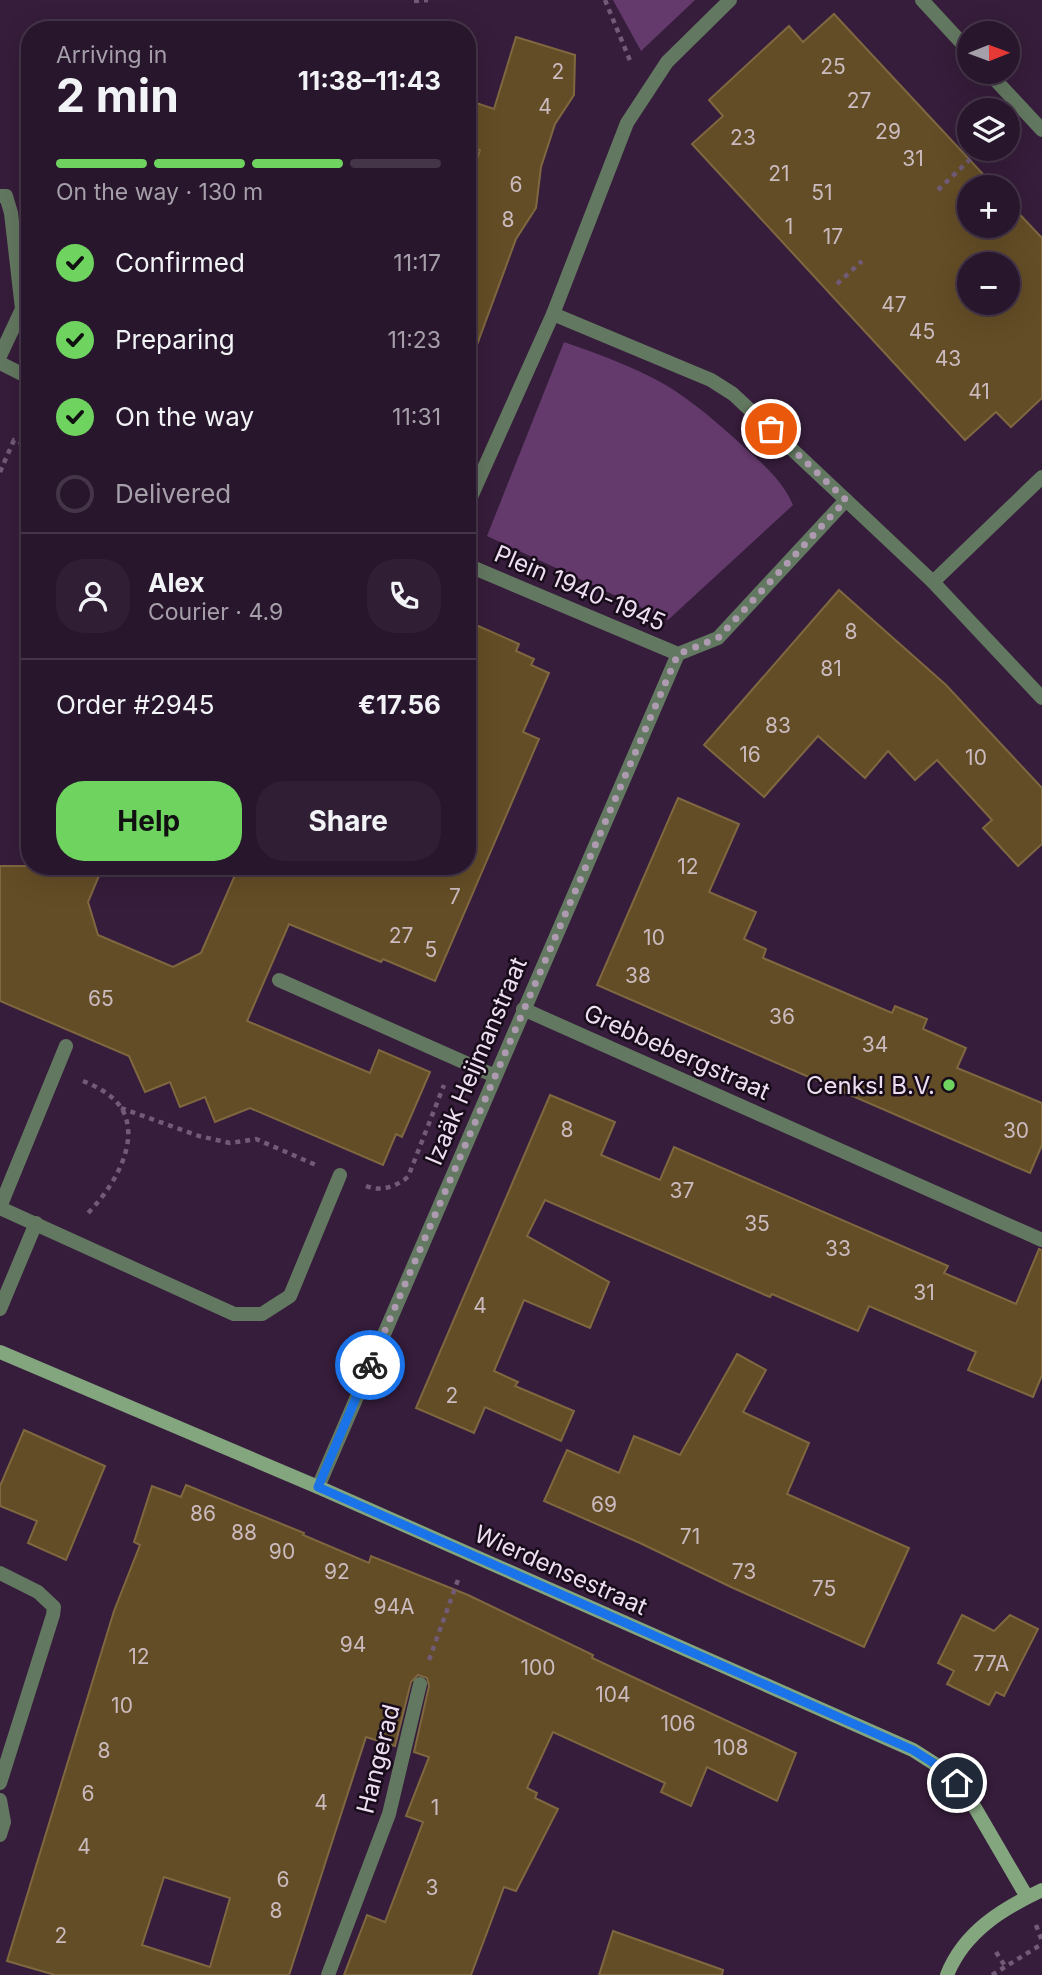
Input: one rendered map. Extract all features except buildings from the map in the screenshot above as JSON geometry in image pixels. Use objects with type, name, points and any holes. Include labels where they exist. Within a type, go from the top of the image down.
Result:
[{"type":"street","points":[[476,486],[553,314],[626,123],[667,62],[730,0]]},
{"type":"street","points":[[922,0],[957,38]]},
{"type":"street","points":[[999,84],[1042,131]]},
{"type":"street","points":[[0,196],[6,195],[11,214],[21,300]]},
{"type":"street","points":[[0,356],[21,311]]},
{"type":"street","points":[[553,314],[711,380],[733,394],[933,582],[1042,698]]},
{"type":"street","points":[[0,363],[21,374]]},
{"type":"street","points":[[933,582],[1042,477]]},
{"type":"street","name":"Plein 1940-1945","points":[[476,569],[678,654],[718,638],[846,500]]},
{"type":"street","name":"Izaäk Heijmanstraat","points":[[318,1487],[678,654]]},
{"type":"street","points":[[279,980],[495,1076]]},
{"type":"street","name":"Grebbebergstraat","points":[[523,1009],[1042,1240]]},
{"type":"street","points":[[66,1046],[0,1208],[234,1314],[262,1314],[290,1296],[340,1175]]},
{"type":"street","points":[[0,1309],[36,1223]]},
{"type":"street","name":"Wierdensestraat","points":[[0,1352],[318,1487],[913,1750],[946,1771],[967,1794],[1027,1897]]},
{"type":"street","points":[[0,1573],[38,1592],[54,1607],[0,1783]]},
{"type":"street","name":"Hangerad","points":[[328,1975],[389,1814],[420,1684]]},
{"type":"street","points":[[0,1800],[4,1822],[0,1835]]},
{"type":"street","points":[[947,1975],[966,1942],[1002,1911],[1042,1890]]},
{"type":"path","points":[[414,1],[428,0]]},
{"type":"path","points":[[605,0],[644,96]]},
{"type":"path","points":[[938,190],[968,161]]},
{"type":"path","points":[[837,284],[862,261]]},
{"type":"path","points":[[0,471],[14,440],[21,443]]},
{"type":"path","points":[[121,1108],[230,1143],[256,1139],[372,1188],[398,1185],[408,1177],[455,1058]]},
{"type":"path","points":[[56,1071],[101,1088],[121,1108],[127,1121],[126,1153],[117,1175],[108,1192],[66,1237]]},
{"type":"path","name":"Hangerad","points":[[420,1684],[468,1554]]},
{"type":"path","points":[[992,1975],[1042,1944]]},
{"type":"shaded area","points":[[613,0],[695,0],[641,51]]},
{"type":"shaded area","points":[[564,342],[640,372],[685,398],[766,467],[784,488],[793,505],[668,620],[487,536]]},
{"type":"way so far","points":[[370,1365],[678,654],[718,638],[846,500],[771,429]]},
{"type":"place","name":"Cenks! B.V.","points":[[949,1085]]},
{"type":"route","points":[[370,1365],[318,1487],[913,1750],[946,1771],[957,1783]]}]
